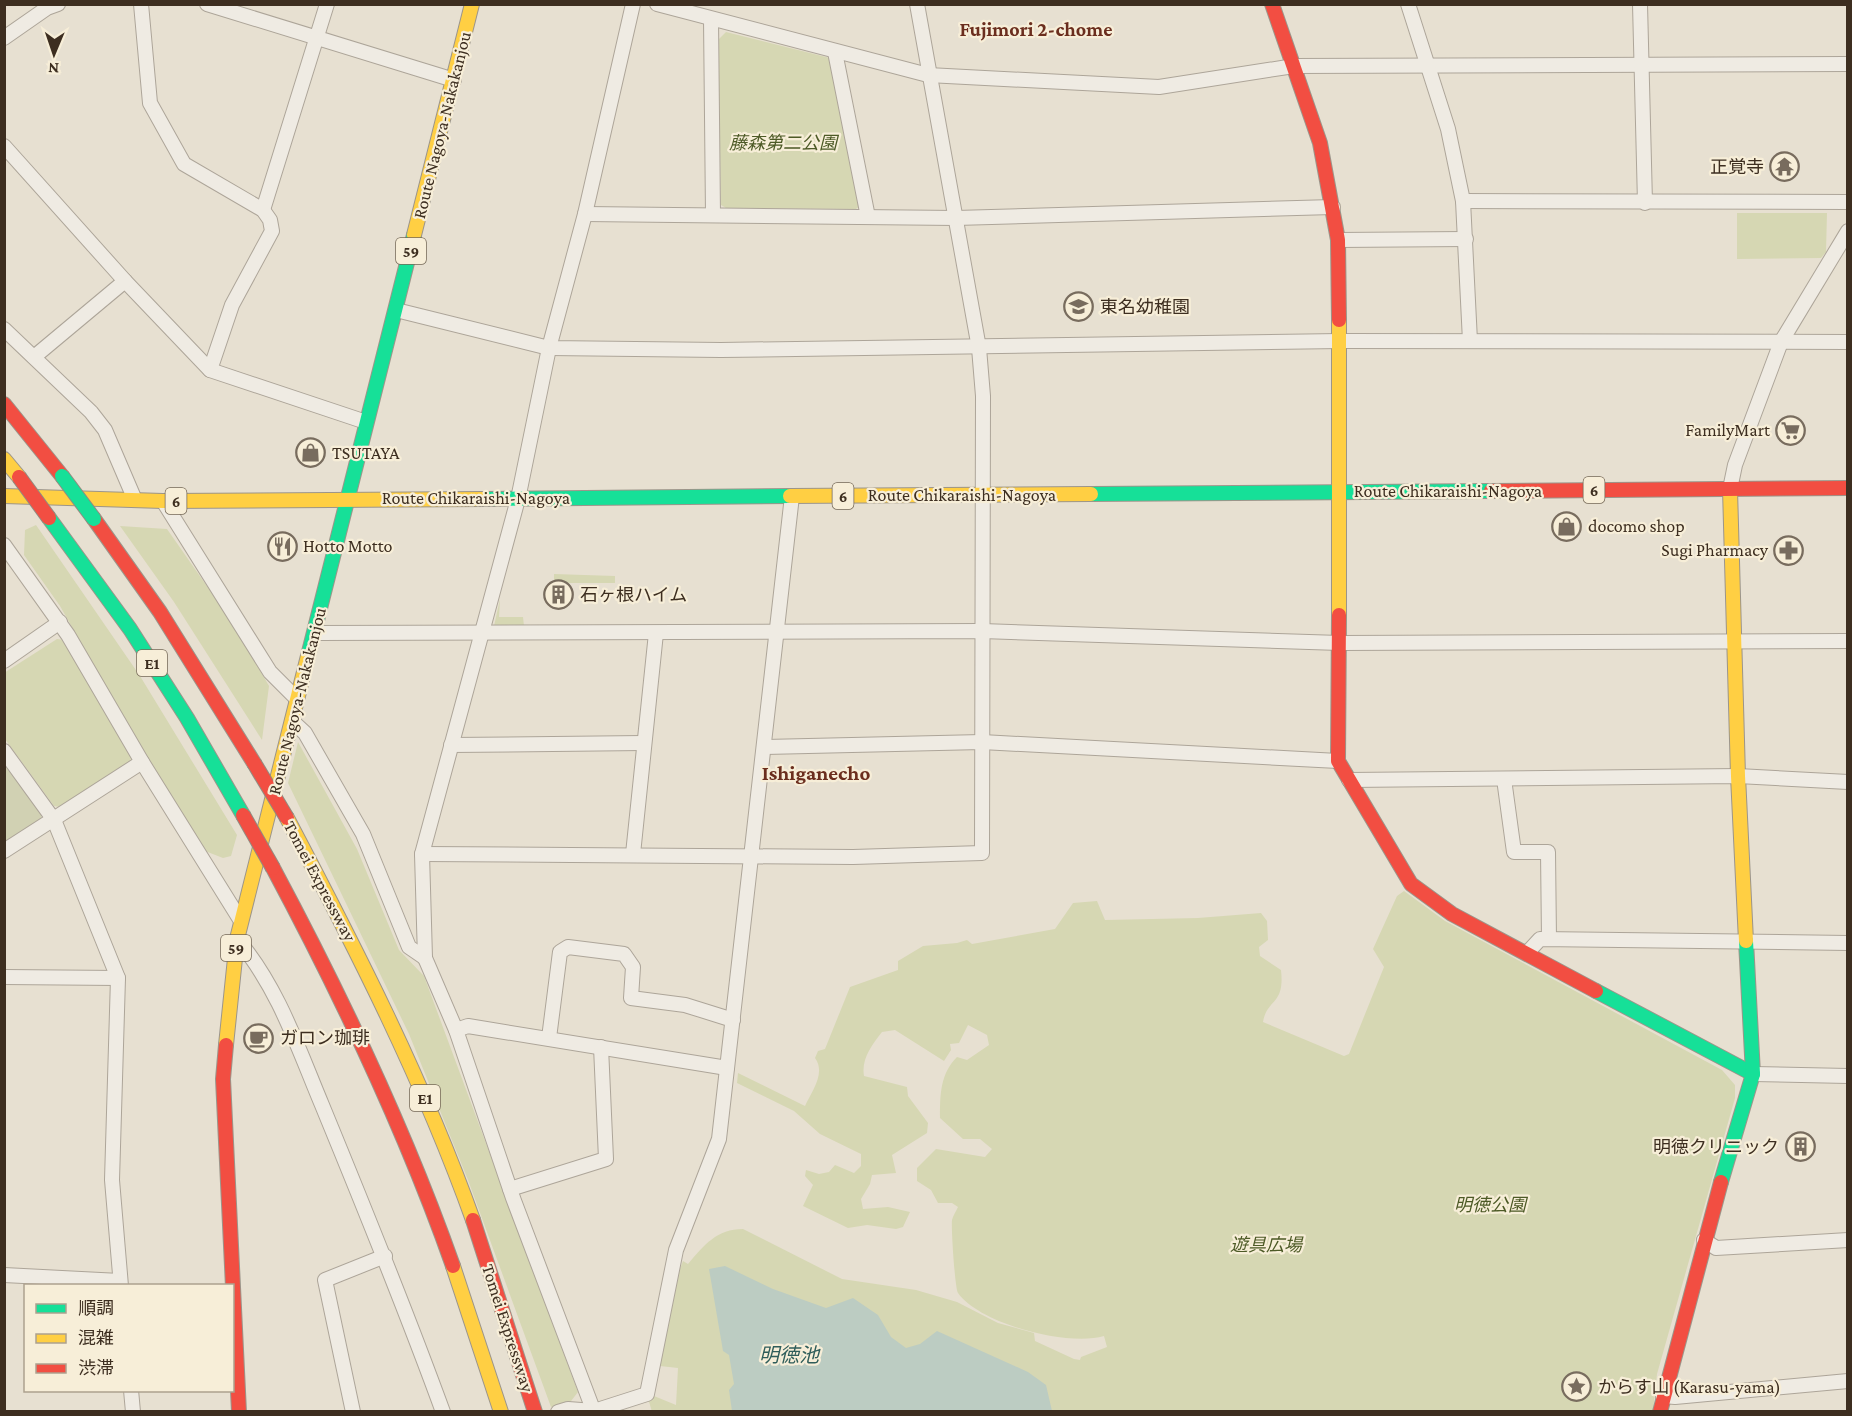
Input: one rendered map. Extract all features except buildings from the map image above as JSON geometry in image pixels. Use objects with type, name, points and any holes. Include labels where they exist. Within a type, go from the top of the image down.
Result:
[{"type":"main road","name":"Route Nagoya-Nakakanjou","points":[[233,1284],[223,1078],[237,939],[472,4]]},
{"type":"main road","points":[[1272,4],[1320,143],[1338,240],[1340,341],[1338,761],[1411,884],[1452,914],[1753,1074]]},
{"type":"main road","name":"Tomei Expressway","points":[[4,404],[62,476],[160,612],[286,818],[360,957],[415,1075],[460,1188],[503,1308],[535,1412]]},
{"type":"main road","name":"Tomei Expressway","points":[[4,459],[130,628],[187,718],[273,868],[328,972],[385,1091],[472,1317],[500,1406]]},
{"type":"main road","name":"Route Chikaraishi-Nagoya","points":[[4,496],[163,501],[1848,488]]},
{"type":"main road","points":[[1660,1412],[1704,1240],[1753,1074],[1738,776],[1730,489]]},
{"type":"main road","name":"Route Nagoya-Nakakanjou","points":[[234,1308],[239,1412]]},
{"type":"street","points":[[4,38],[46,8],[58,4]]},
{"type":"street","points":[[141,4],[150,103],[184,164],[263,210],[270,220],[272,231],[232,305],[210,370]]},
{"type":"street","points":[[207,4],[454,80]]},
{"type":"street","points":[[263,210],[327,4]]},
{"type":"street","points":[[594,1411],[510,1189],[456,1030],[425,958],[422,854],[518,498],[549,348],[585,214],[633,4]]},
{"type":"street","points":[[657,4],[928,75],[1159,87],[1294,66],[1848,64]]},
{"type":"street","points":[[422,854],[633,854],[752,857],[982,853],[983,396],[979,348],[917,4]]},
{"type":"street","points":[[1408,4],[1448,129],[1463,201],[1470,341]]},
{"type":"street","points":[[1640,4],[1645,203]]},
{"type":"street","points":[[711,19],[713,215]]},
{"type":"street","points":[[836,52],[868,217]]},
{"type":"street","points":[[4,146],[125,281],[210,370],[366,422]]},
{"type":"street","points":[[1463,201],[1848,202]]},
{"type":"street","points":[[585,214],[956,218],[1333,207]]},
{"type":"street","points":[[1730,489],[1735,465],[1780,342],[1848,231]]},
{"type":"street","points":[[1338,240],[1466,239]]},
{"type":"street","points":[[34,357],[125,281]]},
{"type":"street","points":[[396,310],[549,348],[979,348],[1340,341],[1848,342]]},
{"type":"street","points":[[4,329],[91,412],[105,430],[135,500]]},
{"type":"street","points":[[558,1412],[568,1409],[594,1411],[647,1394],[676,1250],[719,1139],[792,496]]},
{"type":"street","points":[[163,501],[270,672],[297,699]]},
{"type":"street","points":[[4,545],[60,622],[142,762],[241,921]]},
{"type":"street","points":[[4,661],[60,622]]},
{"type":"street","points":[[315,633],[982,631],[1340,643],[1848,641]]},
{"type":"street","points":[[633,854],[656,633]]},
{"type":"street","points":[[292,721],[305,733],[363,834],[409,947],[425,958]]},
{"type":"street","points":[[765,747],[982,742],[1338,761]]},
{"type":"street","points":[[451,746],[643,743]]},
{"type":"street","points":[[4,751],[54,820],[118,978],[112,1180],[121,1283],[4,1275]]},
{"type":"street","points":[[4,851],[142,762]]},
{"type":"street","points":[[1349,780],[1738,776],[1848,782]]},
{"type":"street","points":[[1504,779],[1514,852],[1548,852],[1549,939]]},
{"type":"street","points":[[237,939],[254,959],[280,1006],[385,1256],[443,1412]]},
{"type":"street","points":[[1527,953],[1540,939],[1745,944],[1848,943]]},
{"type":"street","points":[[549,1038],[560,952],[568,947],[624,954],[633,967],[631,998],[685,1005],[733,1020]]},
{"type":"street","points":[[4,976],[118,978]]},
{"type":"street","points":[[456,1030],[468,1026],[727,1068]]},
{"type":"street","points":[[510,1189],[606,1159],[601,1047]]},
{"type":"street","points":[[1753,1074],[1848,1076]]},
{"type":"street","points":[[1704,1240],[1716,1248],[1848,1240]]},
{"type":"street","points":[[353,1412],[325,1280],[385,1256]]},
{"type":"street","points":[[1664,1396],[1675,1397],[1848,1381]]},
{"type":"street","points":[[131,1392],[133,1412]]},
{"type":"green space","name":"藤森第二公園","points":[[726,32],[830,58],[861,205],[856,209],[726,208],[721,205],[718,40]]},
{"type":"green space","points":[[1737,213],[1827,213],[1826,252],[1821,258],[1737,259]]},
{"type":"green space","points":[[36,525],[140,676],[237,835],[231,856],[223,858],[205,851],[148,761],[60,606],[24,555],[25,530]]},
{"type":"green space","points":[[120,526],[167,529],[232,622],[269,686],[262,740],[174,602]]},
{"type":"green space","points":[[554,574],[615,576],[615,583],[554,583]]},
{"type":"green space","points":[[500,599],[499,617],[523,617],[524,626],[494,626]]},
{"type":"green space","points":[[57,639],[65,640],[131,756],[130,764],[60,807],[54,806],[5,739],[4,673]]},
{"type":"green space","points":[[298,742],[357,849],[399,950],[424,976],[578,1392],[568,1405],[551,1407],[468,1180],[409,1034],[288,783]]},
{"type":"green space","points":[[4,765],[42,812],[40,822],[4,844]]},
{"type":"green space","name":"明徳公園","points":[[1404,891],[1445,921],[1722,1070],[1735,1085],[1735,1098],[1657,1374],[1653,1411],[652,1412],[648,1398],[654,1396],[676,1405],[678,1368],[660,1366],[676,1279],[683,1261],[688,1264],[712,1239],[734,1230],[743,1229],[842,1279],[916,1290],[957,1302],[998,1323],[1034,1333],[1035,1341],[1074,1359],[1080,1360],[1081,1357],[1107,1347],[1104,1336],[1088,1339],[1069,1338],[1026,1330],[1004,1323],[969,1304],[958,1293],[952,1218],[958,1207],[952,1203],[938,1203],[931,1190],[917,1181],[917,1168],[936,1149],[985,1157],[992,1149],[980,1139],[963,1139],[940,1118],[942,1085],[951,1064],[957,1057],[967,1060],[989,1045],[987,1035],[968,1025],[959,1043],[950,1044],[951,1050],[944,1061],[895,1030],[882,1032],[871,1047],[864,1064],[864,1076],[907,1087],[908,1096],[928,1123],[927,1133],[892,1155],[896,1173],[872,1175],[870,1184],[861,1199],[863,1209],[888,1207],[910,1212],[903,1227],[896,1229],[867,1225],[848,1228],[803,1206],[813,1185],[805,1176],[806,1170],[819,1174],[829,1172],[835,1165],[854,1173],[861,1166],[861,1154],[820,1134],[794,1111],[737,1083],[738,1073],[805,1106],[819,1076],[815,1058],[818,1051],[825,1049],[850,987],[898,970],[898,961],[923,946],[967,940],[972,944],[1055,929],[1073,903],[1097,901],[1105,920],[1198,918],[1261,913],[1267,921],[1268,940],[1259,947],[1260,956],[1281,970],[1282,982],[1278,996],[1265,1014],[1263,1022],[1344,1056],[1349,1054],[1384,967],[1373,949],[1397,896]]},
{"type":"water","name":"明徳池","points":[[725,1266],[773,1289],[826,1308],[853,1298],[878,1315],[891,1337],[906,1348],[920,1344],[937,1331],[1028,1372],[1046,1385],[1052,1411],[732,1411],[729,1390],[734,1384],[729,1355],[723,1351],[709,1269]]},
{"type":"traffic: fast","points":[[308,656],[414,235]]},
{"type":"traffic: fast","points":[[62,476],[94,519]]},
{"type":"traffic: fast","points":[[1091,494],[1491,491]]},
{"type":"traffic: fast","points":[[484,499],[790,496]]},
{"type":"traffic: fast","points":[[49,518],[130,629],[187,718],[243,815]]},
{"type":"traffic: fast","points":[[1721,1182],[1753,1074],[1746,941]]},
{"type":"traffic: fast","points":[[1596,991],[1753,1074]]},
{"type":"traffic: slow","points":[[414,235],[472,4]]},
{"type":"traffic: slow","points":[[1339,320],[1339,615]]},
{"type":"traffic: slow","points":[[4,459],[19,477]]},
{"type":"traffic: slow","points":[[1730,489],[1738,776],[1746,941]]},
{"type":"traffic: slow","points":[[790,496],[1091,494]]},
{"type":"traffic: slow","points":[[4,496],[163,501],[484,499]]},
{"type":"traffic: slow","points":[[226,1045],[237,939],[308,656]]},
{"type":"traffic: slow","points":[[287,818],[387,1016],[433,1117],[473,1220]]},
{"type":"traffic: slow","points":[[453,1266],[501,1412]]},
{"type":"traffic: jam","points":[[1272,4],[1320,143],[1338,240],[1339,320]]},
{"type":"traffic: jam","points":[[4,404],[62,476]]},
{"type":"traffic: jam","points":[[19,477],[49,518]]},
{"type":"traffic: jam","points":[[1491,491],[1848,488]]},
{"type":"traffic: jam","points":[[94,519],[160,612],[254,763]]},
{"type":"traffic: jam","points":[[1339,615],[1338,761],[1411,884],[1452,914],[1596,991]]},
{"type":"traffic: jam","points":[[254,763],[287,818]]},
{"type":"traffic: jam","points":[[243,815],[273,868]]},
{"type":"traffic: jam","points":[[273,868],[323,965],[393,1113],[453,1266]]},
{"type":"traffic: jam","points":[[226,1045],[223,1079],[233,1284]]},
{"type":"traffic: jam","points":[[1660,1412],[1721,1182]]},
{"type":"traffic: jam","points":[[473,1220],[535,1412]]},
{"type":"traffic: jam","points":[[234,1308],[239,1412]]},
{"type":"place","name":"正覚寺","points":[[1785,167]]},
{"type":"place","name":"東名幼稚園","points":[[1079,307]]},
{"type":"place","name":"FamilyMart","points":[[1791,430]]},
{"type":"place","name":"TSUTAYA","points":[[311,453]]},
{"type":"place","name":"docomo shop","points":[[1567,526]]},
{"type":"place","name":"Hotto Motto","points":[[282,546]]},
{"type":"place","name":"Sugi Pharmacy","points":[[1789,550]]},
{"type":"place","name":"石ヶ根ハイム","points":[[559,595]]},
{"type":"place","name":"ガロン珈琲","points":[[259,1038]]},
{"type":"place","name":"明徳クリニック","points":[[1800,1147]]},
{"type":"place","name":"からす山 (Karasu-yama)","points":[[1577,1387]]},
{"type":"district","name":"Fujimori 2-chome","points":[[1036,29]]},
{"type":"district","name":"Ishiganecho","points":[[816,773]]},
{"type":"park label","name":"遊具広場","points":[[1266,1245]]}]
